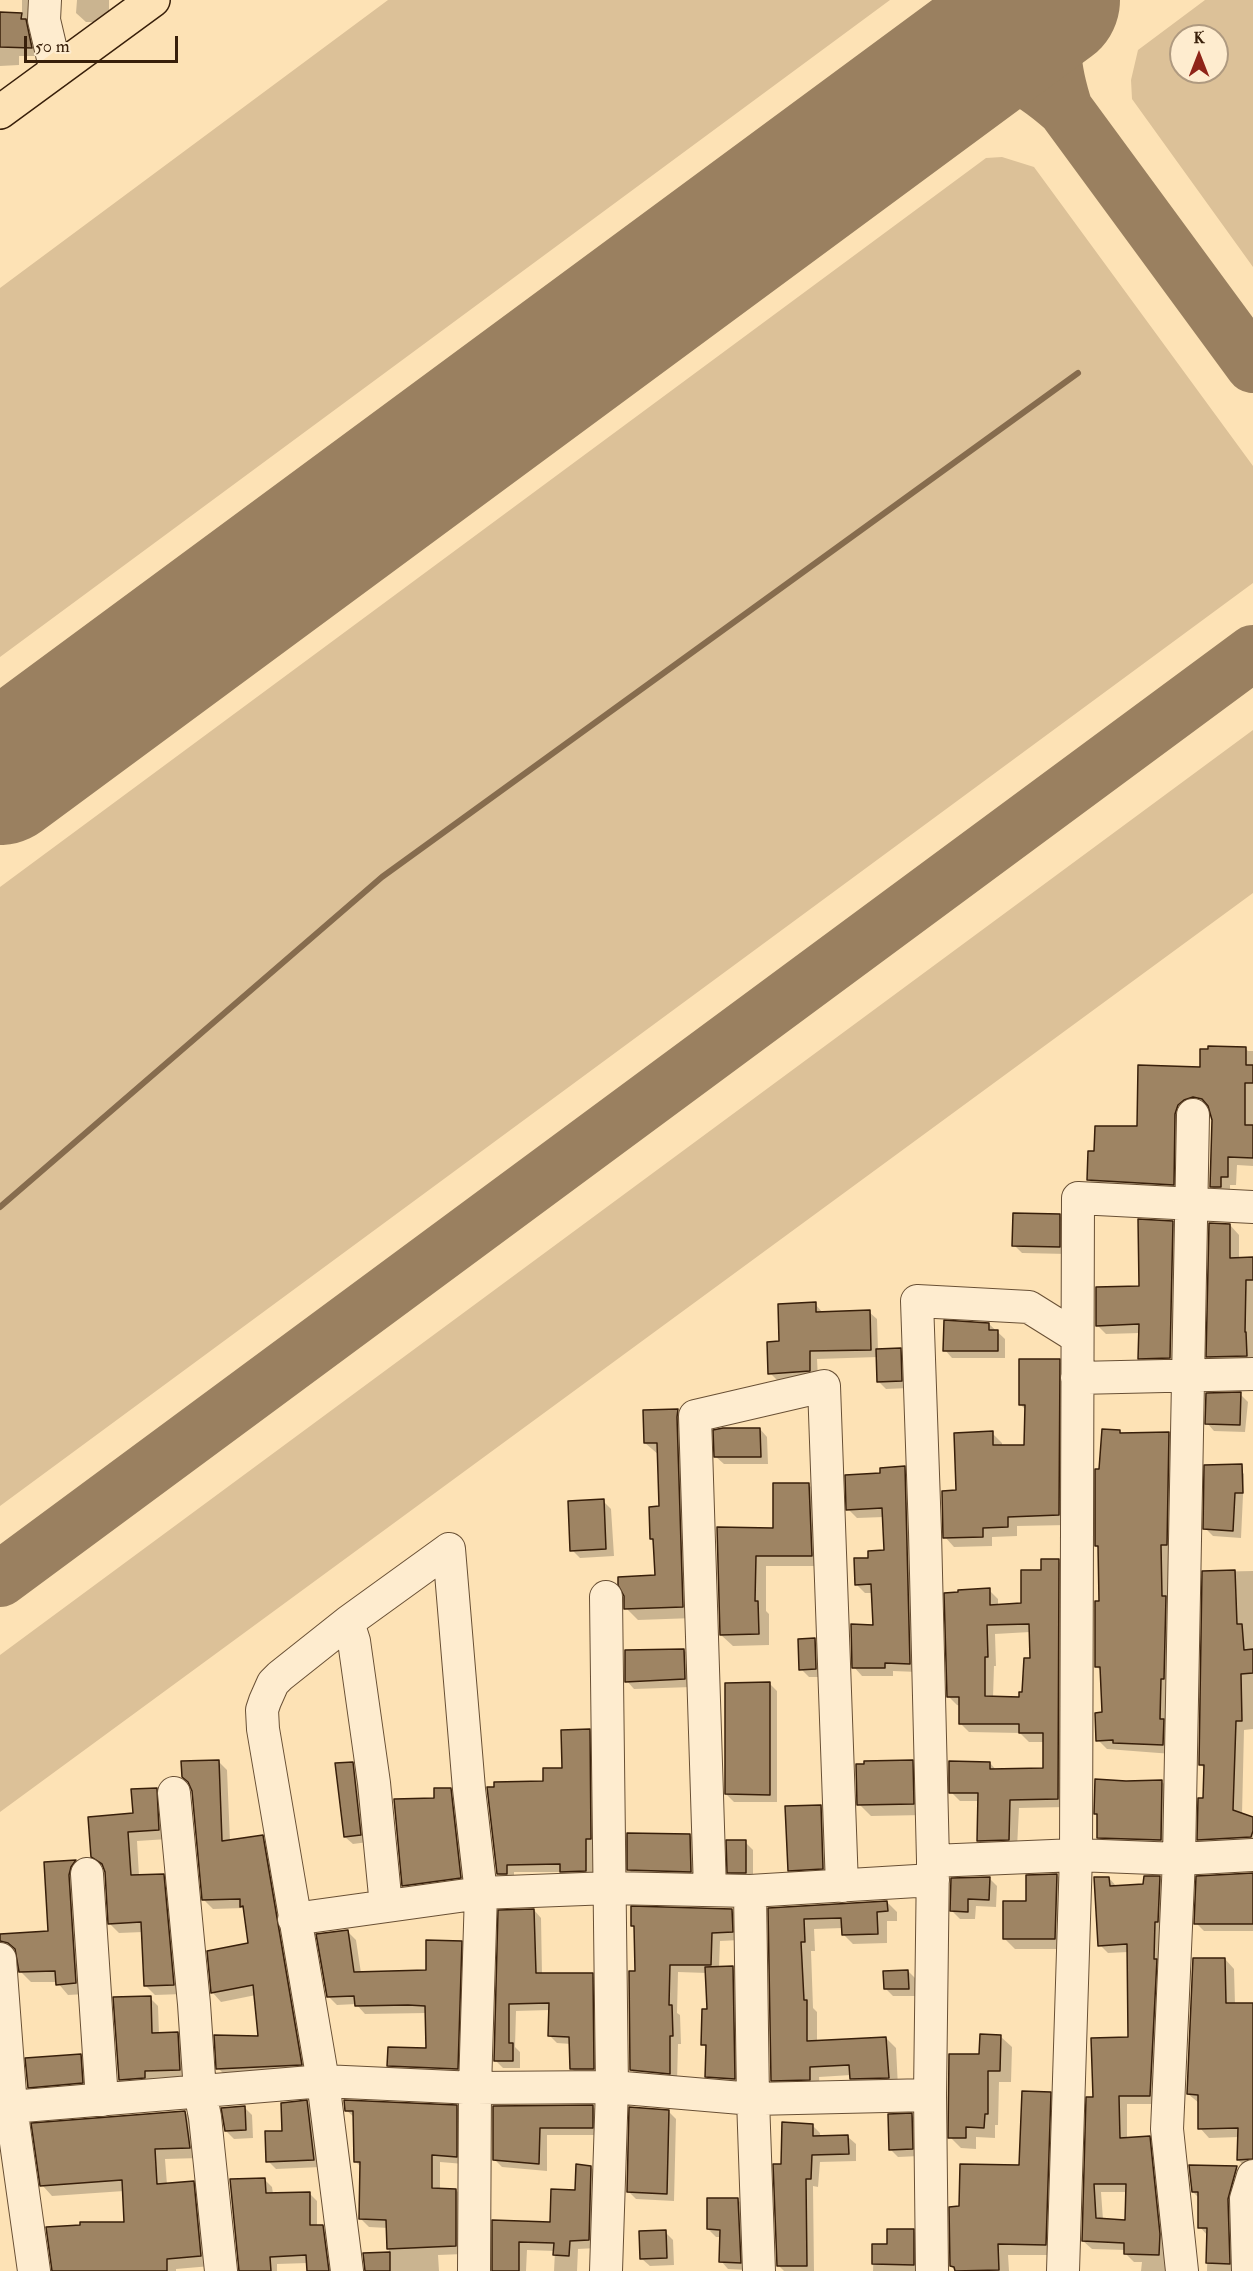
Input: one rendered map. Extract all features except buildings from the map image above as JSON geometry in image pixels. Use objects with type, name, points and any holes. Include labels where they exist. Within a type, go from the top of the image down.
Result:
[{"type":"main road","points":[[0,112],[153,0]]},
{"type":"street","points":[[45,0],[44,20],[56,71]]},
{"type":"street","points":[[1182,2271],[1167,2129],[1179,1858],[1193,1116]]},
{"type":"street","points":[[1063,2271],[1076,1855],[1078,1198],[1253,1207]]},
{"type":"street","points":[[932,2271],[930,2095],[933,1870],[925,1520],[917,1301],[1029,1307],[1077,1337]]},
{"type":"street","points":[[1077,1378],[1253,1374]]},
{"type":"street","points":[[710,1890],[695,1416],[825,1386],[842,1886]]},
{"type":"street","points":[[347,2271],[323,2081],[294,1918],[263,1729],[262,1710],[268,1692],[280,1676],[348,1622],[449,1549],[481,1893],[475,2088],[474,2271]]},
{"type":"street","points":[[606,1597],[612,2087],[606,2271]]},
{"type":"street","points":[[348,1622],[354,1641],[374,1783],[386,1905]]},
{"type":"street","points":[[174,1793],[200,2092],[205,2117],[221,2271]]},
{"type":"street","points":[[294,1918],[481,1893],[610,1888],[750,1891],[842,1886],[933,1870],[1076,1855],[1179,1858],[1253,1855]]},
{"type":"street","points":[[87,1874],[102,2100]]},
{"type":"street","points":[[750,1891],[753,2099],[759,2271]]},
{"type":"street","points":[[0,1959],[11,2107],[34,2271]]},
{"type":"street","points":[[11,2107],[323,2081],[475,2088],[612,2087],[753,2099],[930,2095]]},
{"type":"street","points":[[1248,2271],[1246,2199],[1253,2176]]},
{"type":"shaded area","points":[[388,0],[890,0],[0,657],[0,288]]},
{"type":"shaded area","points":[[1205,0],[1253,0],[1253,267],[1132,99],[1131,80],[1138,50],[1169,27],[1169,84],[1229,84],[1229,24],[1173,24]]},
{"type":"shaded area","points":[[1002,157],[1034,167],[1253,466],[1253,583],[0,1506],[0,887],[986,158]]},
{"type":"shaded area","points":[[1253,730],[1253,893],[0,1812],[0,1655]]},
{"type":"waterway","points":[[0,1207],[382,877],[1078,373]]},
{"type":"taxiway","points":[[944,78],[980,69],[1010,73],[1037,87],[1065,109],[1057,80],[1054,54],[1056,29],[1065,0]]},
{"type":"taxiway","points":[[1065,109],[1253,365]]},
{"type":"taxiway","points":[[0,1579],[1253,653]]},
{"type":"runway","points":[[0,775],[1050,0]]}]
